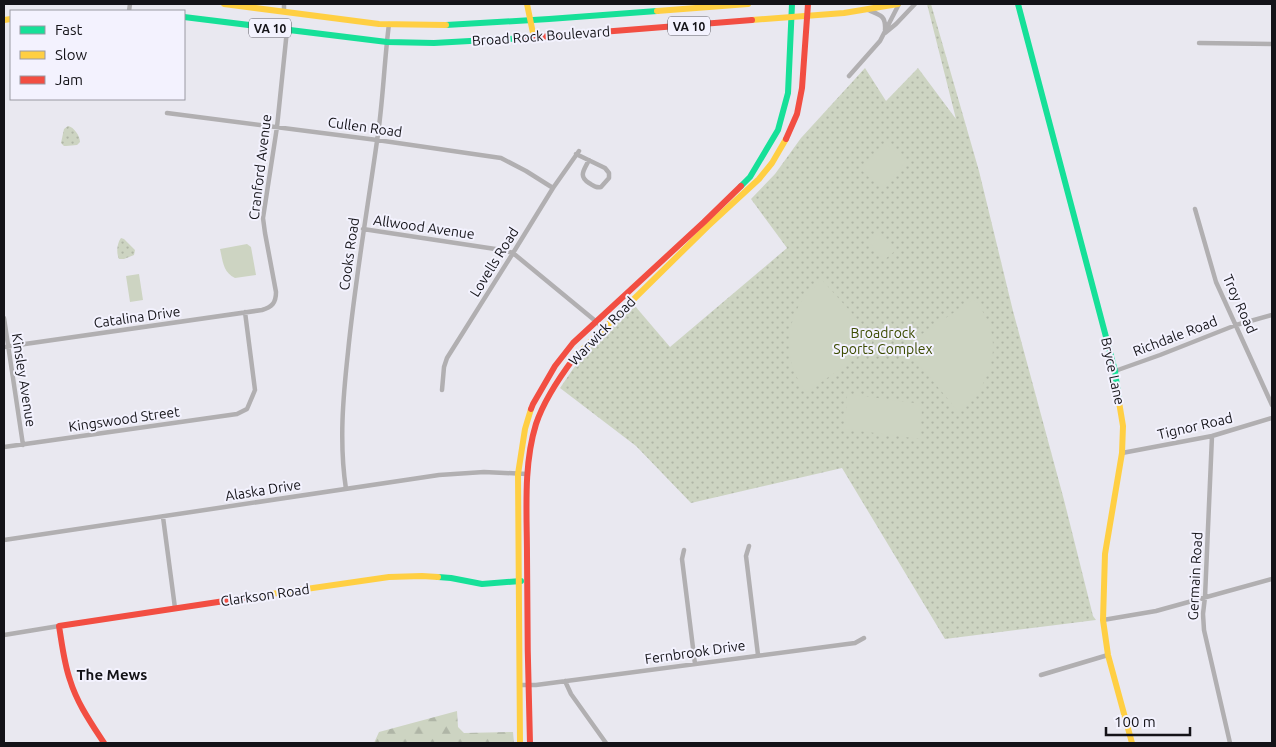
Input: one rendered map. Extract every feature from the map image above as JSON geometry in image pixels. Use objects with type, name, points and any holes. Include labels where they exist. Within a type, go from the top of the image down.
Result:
[{"type":"main road","name":"Broad Rock Boulevard","points":[[224,4],[389,24],[418,25],[531,20],[688,6],[748,4]]},
{"type":"main road","points":[[527,4],[534,38]]},
{"type":"main road","name":"Warwick Road","points":[[520,743],[518,474],[525,429],[533,404],[555,366],[573,343],[750,177],[778,130],[787,100],[792,4]]},
{"type":"main road","name":"Warwick Road","points":[[530,743],[527,474],[534,435],[548,399],[561,374],[578,353],[759,179],[772,163],[785,141],[797,114],[802,88],[808,4]]},
{"type":"main road","name":"Broad Rock Boulevard","points":[[185,17],[387,42],[434,43],[534,38],[844,13],[898,4]]},
{"type":"main road","name":"Bryce Lane","points":[[1018,4],[1115,371],[1123,426],[1122,453],[1105,554],[1102,620],[1108,655],[1132,743]]},
{"type":"main road","name":"Clarkson Road","points":[[59,626],[389,577],[451,578],[482,584],[527,580]]},
{"type":"main road","points":[[59,626],[70,682],[86,717],[104,743]]},
{"type":"street","points":[[284,4],[284,12]]},
{"type":"street","points":[[849,76],[880,41],[898,4]]},
{"type":"street","points":[[884,34],[915,4]]},
{"type":"street","points":[[867,10],[878,14],[883,19],[885,22],[884,34]]},
{"type":"street","name":"Cooks Road","points":[[346,489],[342,446],[343,403],[351,317],[377,140],[389,24]]},
{"type":"street","name":"Cranford Avenue","points":[[273,305],[276,292],[263,222],[277,127],[288,30]]},
{"type":"street","points":[[1199,43],[1272,44]]},
{"type":"street","name":"Cullen Road","points":[[166,113],[501,158],[526,170],[552,188]]},
{"type":"street","name":"Lovells Road","points":[[442,390],[444,367],[447,358],[513,254],[552,188],[577,153],[589,160]]},
{"type":"street","points":[[589,160],[605,168],[609,173],[608,178],[601,187],[596,188],[586,182],[583,177],[582,174],[589,160]]},
{"type":"street","name":"Troy Road","points":[[1195,209],[1216,282],[1272,405]]},
{"type":"street","name":"Allwood Avenue","points":[[363,229],[502,250],[513,254],[604,328]]},
{"type":"street","name":"Catalina Drive","points":[[6,347],[262,310],[273,305]]},
{"type":"street","name":"Kingswood Street","points":[[4,447],[237,414],[247,409],[255,390],[245,312]]},
{"type":"street","name":"Richdale Road","points":[[1115,371],[1236,325],[1272,315]]},
{"type":"street","name":"Kinsley Avenue","points":[[4,318],[6,347],[23,445]]},
{"type":"street","name":"Tignor Road","points":[[1122,453],[1212,436],[1272,418]]},
{"type":"street","name":"Germain Road","points":[[1212,436],[1203,614],[1204,630],[1230,743]]},
{"type":"street","name":"Alaska Drive","points":[[4,540],[439,475],[484,472],[527,474]]},
{"type":"street","points":[[163,517],[175,608]]},
{"type":"street","points":[[749,546],[746,556],[758,655]]},
{"type":"street","points":[[684,550],[682,560],[695,664]]},
{"type":"street","points":[[1102,620],[1156,611],[1272,580]]},
{"type":"street","name":"Clarkson Road","points":[[4,635],[59,626]]},
{"type":"street","name":"Fernbrook Drive","points":[[520,685],[565,681],[855,643],[864,638]]},
{"type":"street","points":[[1041,675],[1108,655]]},
{"type":"street","points":[[565,681],[571,694],[606,743]]},
{"type":"green space","name":"Broadrock Sports Complex","points":[[927,4],[931,4],[979,171],[1013,311],[1093,616],[1096,620],[945,639],[842,468],[691,503],[636,446],[560,388],[588,350],[635,306],[670,347],[787,248],[751,199],[775,174],[801,138],[865,68],[886,101],[918,68],[956,119]]},
{"type":"green space","points":[[68,126],[78,135],[80,142],[77,145],[64,146],[61,143],[64,129]]},
{"type":"green space","points":[[885,143],[906,162],[882,189],[860,169]]},
{"type":"green space","points":[[879,232],[895,251],[884,260],[868,241]]},
{"type":"green space","points":[[121,238],[135,250],[134,255],[119,259],[117,248]]},
{"type":"green space","points":[[247,244],[251,247],[256,275],[235,278],[226,270],[220,249]]},
{"type":"green space","points":[[139,274],[143,300],[130,302],[126,276]]},
{"type":"green space","points":[[822,280],[870,333],[872,343],[869,349],[807,392],[793,369],[789,343],[790,330],[799,305],[807,294]]},
{"type":"green space","points":[[974,299],[982,310],[990,329],[993,342],[992,358],[987,376],[978,392],[972,400],[958,411],[910,354],[909,346],[913,340]]},
{"type":"green space","points":[[847,394],[922,404],[920,439],[845,429]]},
{"type":"green space","points":[[457,711],[458,727],[464,733],[513,732],[514,743],[374,743],[379,732]]},
{"type":"traffic: fast","points":[[741,186],[750,177],[778,130],[788,93],[792,4]]},
{"type":"traffic: fast","points":[[1018,4],[1115,371],[1119,402]]},
{"type":"traffic: fast","points":[[446,25],[657,11]]},
{"type":"traffic: fast","points":[[185,17],[387,42],[434,43],[526,38]]},
{"type":"traffic: fast","points":[[438,577],[482,584],[521,581]]},
{"type":"traffic: slow","points":[[224,4],[379,24],[446,25]]},
{"type":"traffic: slow","points":[[527,4],[534,38]]},
{"type":"traffic: slow","points":[[657,11],[748,4]]},
{"type":"traffic: slow","points":[[752,20],[844,13],[898,4]]},
{"type":"traffic: slow","points":[[4,20],[10,19]]},
{"type":"traffic: slow","points":[[574,358],[708,226],[759,179],[772,163],[786,139]]},
{"type":"traffic: slow","points":[[1119,402],[1123,426],[1122,453],[1105,554],[1103,620],[1108,655],[1132,743]]},
{"type":"traffic: slow","points":[[520,743],[518,474],[525,429],[531,409]]},
{"type":"traffic: slow","points":[[251,597],[389,577],[438,577]]},
{"type":"traffic: jam","points":[[786,139],[797,114],[802,88],[808,4]]},
{"type":"traffic: jam","points":[[526,38],[752,20]]},
{"type":"traffic: jam","points":[[531,409],[555,366],[573,343],[741,186]]},
{"type":"traffic: jam","points":[[530,743],[527,473],[532,440],[543,406],[557,381],[574,358]]},
{"type":"traffic: jam","points":[[104,743],[76,697],[66,667],[59,626],[251,597]]},
{"type":"district","name":"The Mews","points":[[112,674]]}]
